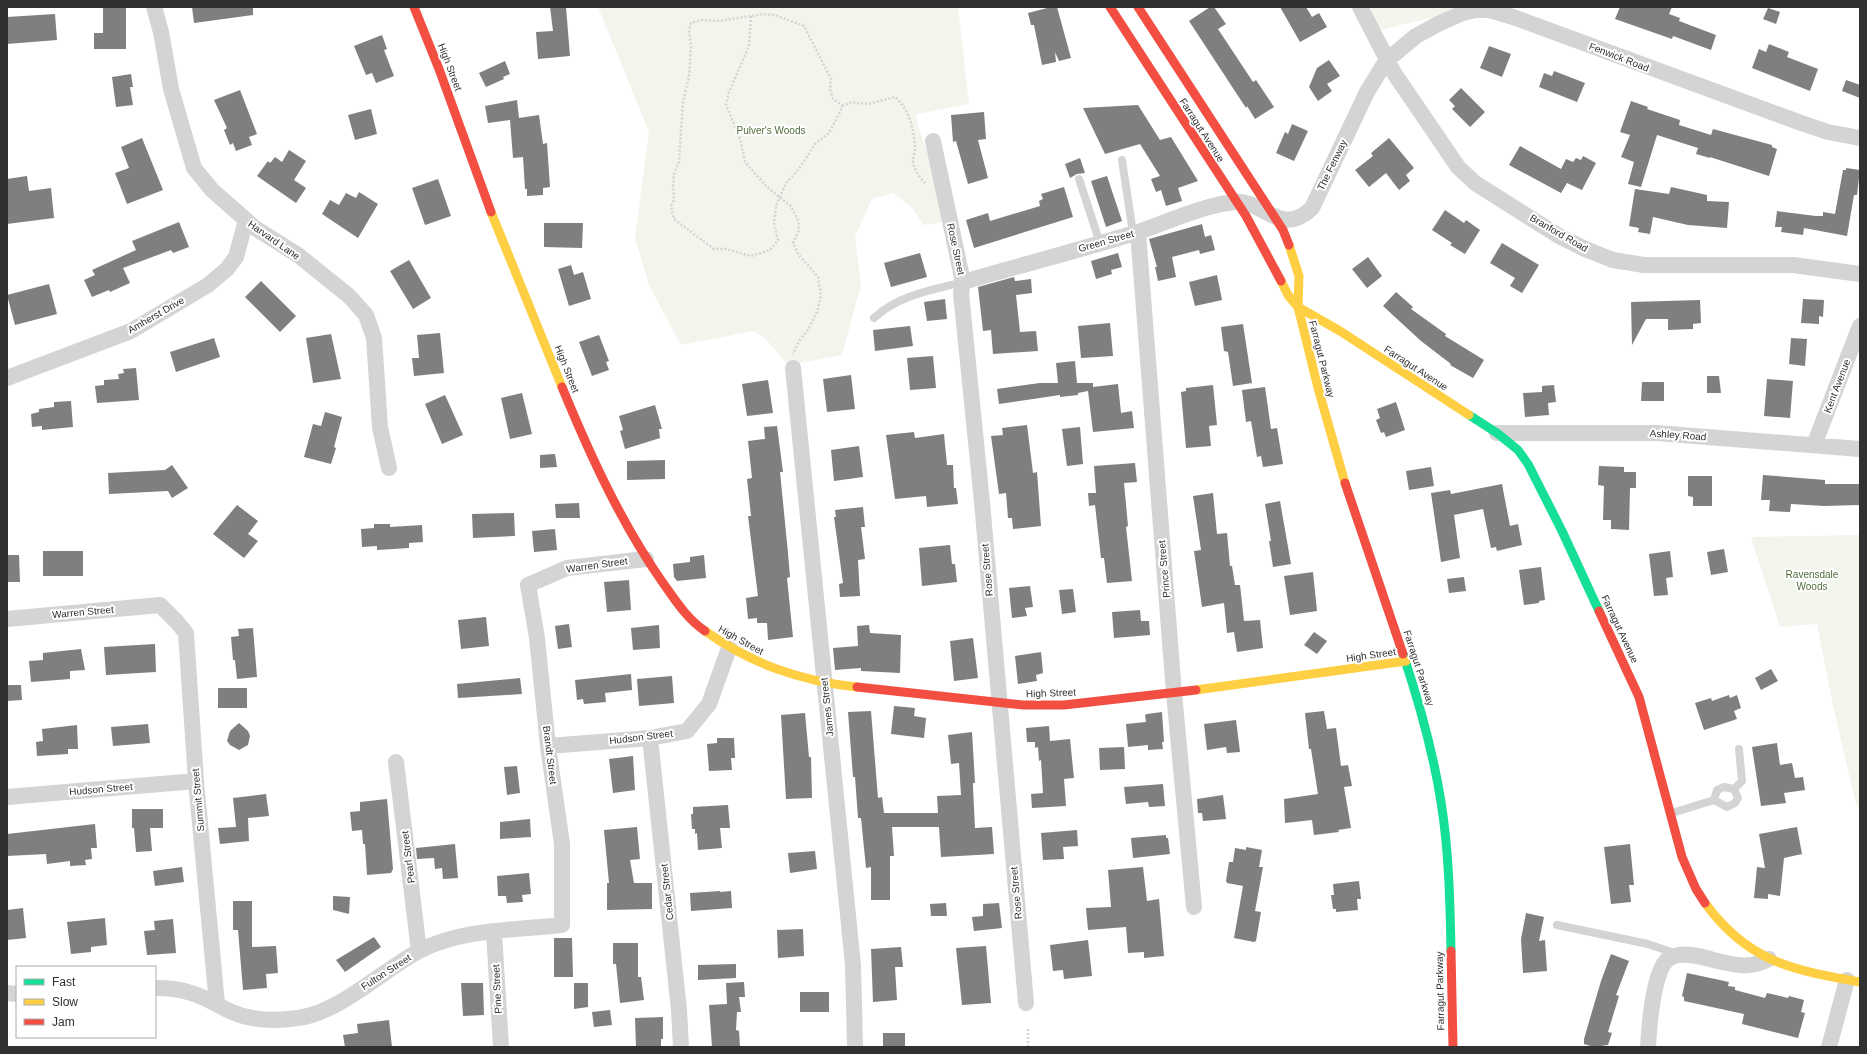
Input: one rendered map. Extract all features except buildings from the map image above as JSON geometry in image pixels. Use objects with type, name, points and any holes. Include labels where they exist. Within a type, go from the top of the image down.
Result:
[{"type":"street","name":"Harvard Lane","points":[[154,7],[161,32],[171,89],[194,168],[212,190],[246,220],[309,264],[349,296],[366,315],[374,338],[380,427],[390,468]]},
{"type":"street","name":"High Street","points":[[414,7],[439,69],[484,198],[568,401],[616,507],[646,559],[683,611],[702,629],[729,648],[778,671],[824,684],[1023,705],[1064,705],[1174,693],[1406,661]]},
{"type":"street","name":"Farragut Avenue","points":[[1110,7],[1160,62],[1201,103],[1283,230],[1298,266],[1301,289],[1298,307]]},
{"type":"street","name":"Farragut Avenue","points":[[1138,7],[1181,117],[1242,202],[1255,232],[1288,295],[1298,307],[1340,331],[1496,433],[1518,450],[1528,464],[1565,538],[1639,696],[1682,858],[1689,878],[1713,916],[1728,932],[1745,945],[1769,959],[1808,972],[1853,981]]},
{"type":"street","name":"Branford Road","points":[[1360,7],[1386,61],[1458,167],[1475,183],[1559,236],[1585,249],[1613,260],[1644,265],[1793,265],[1860,274]]},
{"type":"street","name":"Fenwick Road","points":[[1386,61],[1416,36],[1440,23],[1475,10],[1489,10],[1513,17],[1804,124],[1828,132],[1860,138]]},
{"type":"street","name":"The Fenway","points":[[1242,202],[1274,217],[1287,219],[1298,218],[1312,208],[1367,92],[1386,61]]},
{"type":"street","points":[[1181,117],[1201,103]]},
{"type":"street","name":"Rose Street","points":[[933,141],[963,282],[961,293],[1000,703],[1026,1002]]},
{"type":"street","name":"Green Street","points":[[963,282],[1136,232],[1208,207],[1242,202]]},
{"type":"street","name":"Amherst Drive","points":[[7,378],[131,331],[208,285],[227,269],[236,257],[246,220]]},
{"type":"street","name":"Prince Street","points":[[1136,232],[1174,693],[1194,906]]},
{"type":"street","name":"Farragut Parkway","points":[[1298,307],[1347,491],[1406,661],[1429,742],[1444,826],[1448,881],[1453,1047]]},
{"type":"street","name":"Kent Avenue","points":[[1814,445],[1860,326]]},
{"type":"street","name":"James Street","points":[[793,368],[853,965],[856,1047]]},
{"type":"street","name":"Ashley Road","points":[[1496,433],[1656,433],[1860,449]]},
{"type":"street","name":"Warren Street","points":[[528,585],[567,568],[646,559]]},
{"type":"street","name":"Brandt Street","points":[[528,585],[537,638],[548,746],[562,844],[562,925]]},
{"type":"street","name":"Warren Street","points":[[7,619],[160,605]]},
{"type":"street","name":"Summit Street","points":[[160,605],[186,633],[196,781],[217,1004]]},
{"type":"street","name":"Hudson Street","points":[[548,746],[650,738],[687,731],[709,704],[729,648]]},
{"type":"street","name":"Cedar Street","points":[[650,738],[680,1010],[681,1047]]},
{"type":"street","name":"Pearl Street","points":[[396,762],[419,951]]},
{"type":"street","name":"Hudson Street","points":[[7,797],[196,781]]},
{"type":"street","name":"Fulton Street","points":[[156,988],[190,992],[233,1013],[271,1021],[300,1018],[324,1010],[377,979],[419,951],[447,940],[473,934],[562,925]]},
{"type":"street","name":"Pine Street","points":[[494,932],[501,1047]]},
{"type":"street","points":[[1648,1047],[1649,1024],[1659,974],[1666,960],[1678,954],[1690,954],[1742,966],[1758,965],[1769,959]]},
{"type":"street","points":[[1829,1047],[1853,981]]},
{"type":"lane","points":[[1122,160],[1136,232]]},
{"type":"lane","points":[[1079,179],[1100,242]]},
{"type":"lane","points":[[874,318],[893,303],[924,292],[963,282]]},
{"type":"lane","points":[[1714,800],[1717,790],[1734,788],[1742,781],[1739,749]]},
{"type":"lane","points":[[1671,813],[1714,800],[1727,807],[1735,803],[1738,798],[1734,788]]},
{"type":"lane","points":[[1557,925],[1648,944],[1678,954]]},
{"type":"path","points":[[843,106],[833,99],[830,89],[831,79],[804,26],[775,15],[751,16],[719,21],[702,20],[690,24],[689,32],[691,46],[689,77],[683,102],[679,162],[674,174],[674,200],[671,206],[674,219],[714,249],[726,249],[751,256],[770,250],[778,240],[774,223],[776,206],[787,182],[799,169],[815,144],[829,133],[843,106],[852,102],[868,104],[896,97],[902,102],[912,130],[915,149],[913,161],[919,176],[928,187],[944,193]]},
{"type":"path","points":[[751,16],[749,46],[729,92],[726,105],[740,139],[745,162],[767,187],[791,206],[798,220],[799,230],[793,243],[798,254],[818,277],[820,296],[817,312],[808,330],[799,341],[793,354],[793,368]]},
{"type":"path","points":[[1028,1029],[1028,1047]]},
{"type":"green space","name":"Pulver's Woods","points":[[598,7],[958,7],[969,104],[916,114],[918,126],[935,174],[944,222],[924,225],[912,208],[893,193],[872,199],[855,236],[861,285],[842,355],[788,365],[765,338],[753,331],[681,345],[649,285],[635,238],[649,132]]},
{"type":"green space","points":[[1369,7],[1459,7],[1434,17],[1380,30]]},
{"type":"green space","name":"Ravensdale Woods","points":[[1860,535],[1860,809],[1856,804],[1833,706],[1817,624],[1780,627],[1751,537]]},
{"type":"traffic: fast","points":[[1469,415],[1497,433],[1518,450],[1528,464],[1562,531],[1599,611]]},
{"type":"traffic: fast","points":[[1403,654],[1425,727],[1434,764],[1444,820],[1450,895],[1451,951]]},
{"type":"traffic: slow","points":[[491,212],[562,387]]},
{"type":"traffic: slow","points":[[1289,245],[1299,276],[1298,307],[1318,388],[1345,483]]},
{"type":"traffic: slow","points":[[1281,281],[1288,295],[1298,307],[1340,331],[1469,415]]},
{"type":"traffic: slow","points":[[705,631],[741,653],[777,669],[816,680],[857,687]]},
{"type":"traffic: slow","points":[[1196,690],[1406,661]]},
{"type":"traffic: slow","points":[[1705,903],[1721,923],[1738,939],[1755,951],[1792,967],[1813,973],[1860,982]]},
{"type":"traffic: jam","points":[[414,7],[439,69],[491,212]]},
{"type":"traffic: jam","points":[[1110,7],[1246,216],[1281,281]]},
{"type":"traffic: jam","points":[[1138,7],[1283,230],[1289,245]]},
{"type":"traffic: jam","points":[[562,387],[595,463],[633,537],[677,603],[687,615],[705,631]]},
{"type":"traffic: jam","points":[[1345,483],[1403,654]]},
{"type":"traffic: jam","points":[[1599,611],[1639,697],[1682,857],[1696,889],[1705,903]]},
{"type":"traffic: jam","points":[[857,687],[1023,705],[1064,705],[1196,690]]},
{"type":"traffic: jam","points":[[1451,951],[1453,1047]]}]
